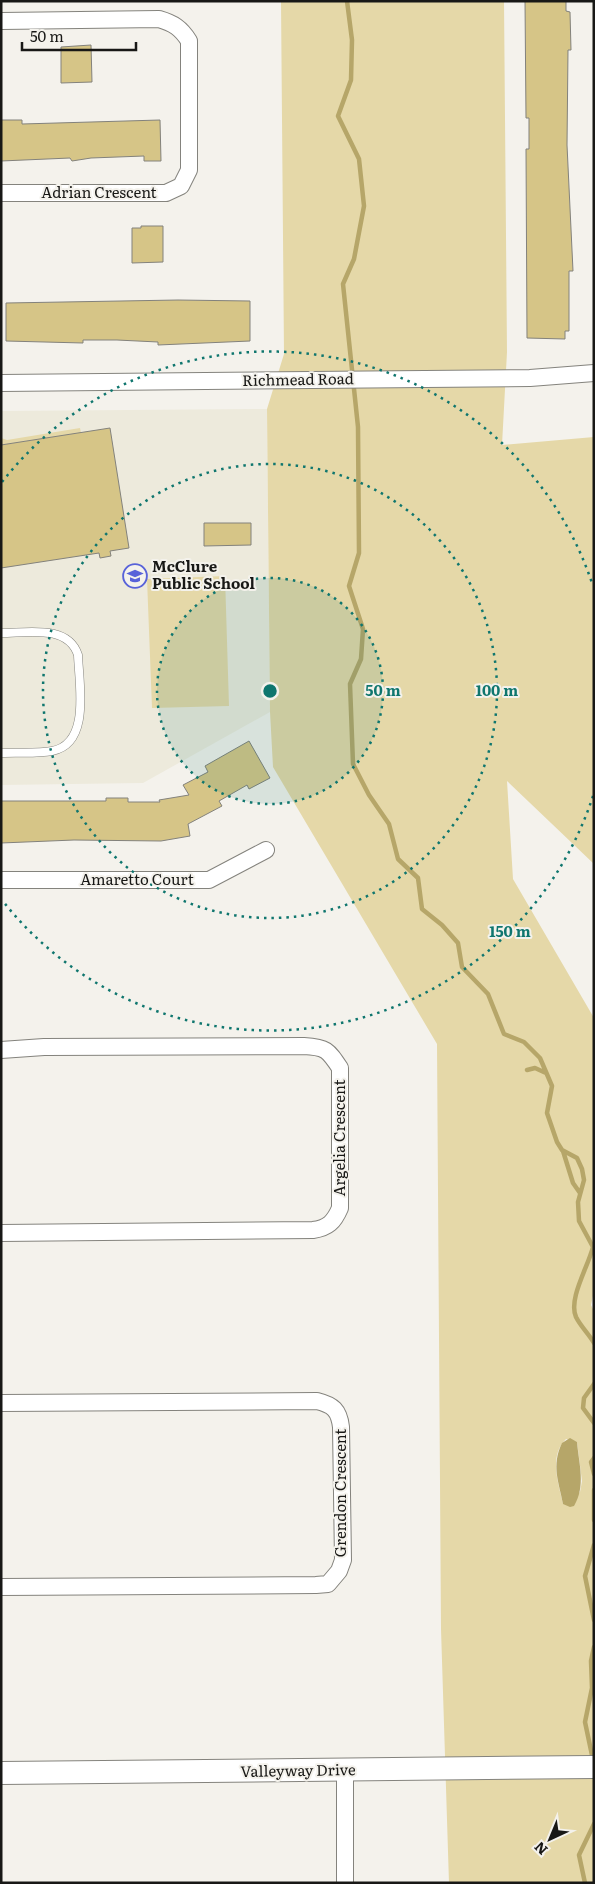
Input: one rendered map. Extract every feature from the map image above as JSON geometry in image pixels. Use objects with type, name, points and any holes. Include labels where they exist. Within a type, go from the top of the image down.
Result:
[{"type":"street","name":"Adrian Crescent","points":[[1,21],[159,19],[172,22],[182,30],[189,41],[189,170],[181,186],[166,193],[1,193]]},
{"type":"street","name":"Richmead Road","points":[[1,383],[530,378],[594,373]]},
{"type":"street","name":"Amaretto Court","points":[[1,880],[209,880],[266,850]]},
{"type":"street","name":"Argelia Crescent","points":[[1,1050],[44,1047],[304,1046],[321,1047],[330,1054],[340,1068],[340,1208],[334,1220],[324,1228],[313,1230],[1,1233]]},
{"type":"street","name":"Grendon Crescent","points":[[1,1404],[317,1401],[329,1404],[340,1416],[341,1427],[343,1560],[339,1571],[328,1584],[316,1585],[1,1587]]},
{"type":"street","name":"Valleyway Drive","points":[[1,1773],[594,1767]]},
{"type":"street","points":[[345,1771],[345,1883]]},
{"type":"lane","points":[[1,632],[61,635],[75,646],[78,655],[79,722],[76,734],[66,746],[52,751],[1,753]]},
{"type":"shaded area","points":[[281,1],[504,1],[507,352],[502,445],[594,437],[594,864],[507,781],[513,879],[594,1018],[594,1291],[591,1305],[594,1311],[594,1883],[449,1883],[441,1629],[437,1044],[273,767],[270,712],[267,409],[284,354]],"holes":[[[566,1439],[577,1442],[582,1481],[580,1492],[563,1504],[556,1471],[557,1454]]]},
{"type":"shaded area","name":"McClure Public School","points":[[267,409],[270,712],[143,783],[1,785],[1,411]]},
{"type":"shaded area","points":[[80,428],[81,433],[1,445],[1,438],[7,440]]},
{"type":"shaded area","points":[[225,576],[229,706],[152,708],[147,579]]},
{"type":"shaded area","points":[[570,1438],[577,1442],[581,1483],[578,1498],[574,1506],[570,1507],[563,1504],[556,1467],[562,1443]]},
{"type":"building","points":[[525,1],[566,1],[566,11],[570,12],[571,50],[568,50],[567,145],[573,271],[569,271],[569,331],[565,331],[565,339],[527,338],[526,149],[529,149],[529,118],[526,118]]},
{"type":"building","points":[[91,45],[92,82],[61,83],[61,47]]},
{"type":"building","points":[[1,120],[22,120],[22,124],[160,120],[161,161],[144,161],[144,156],[91,158],[72,161],[70,158],[1,161]]},
{"type":"building","points":[[141,226],[163,226],[163,262],[132,263],[132,228],[141,228]]},
{"type":"building","points":[[178,300],[250,301],[250,341],[158,345],[158,342],[117,340],[83,340],[83,343],[6,341],[6,303]]},
{"type":"building","points":[[110,428],[129,548],[110,551],[111,556],[100,558],[99,553],[1,568],[1,445]]},
{"type":"building","points":[[204,523],[251,523],[251,545],[204,546]]},
{"type":"building","points":[[249,741],[270,778],[249,789],[247,785],[219,801],[222,806],[188,824],[190,836],[161,841],[74,840],[1,843],[1,801],[106,801],[106,798],[128,798],[128,802],[160,802],[159,800],[189,795],[183,785],[208,772],[205,766]]},
{"type":"waterway","points":[[347,1],[352,40],[351,80],[338,116],[359,159],[364,206],[354,259],[343,284],[358,427],[359,553],[349,586],[363,629],[361,659],[350,684],[353,764],[369,795],[389,824],[398,859],[418,878],[422,909],[442,925],[458,943],[462,967],[488,994],[504,1034],[524,1042],[540,1058],[552,1086],[547,1113],[557,1142],[562,1150],[577,1158],[584,1180],[578,1202],[579,1221],[593,1247],[577,1292],[574,1310],[578,1321],[594,1343]]},
{"type":"waterway","points":[[527,1070],[535,1068],[546,1073]]},
{"type":"waterway","points":[[563,1151],[573,1183],[580,1193]]},
{"type":"waterway","points":[[594,1384],[584,1398],[583,1408],[594,1423]]},
{"type":"waterway","points":[[594,1458],[591,1462],[594,1474]]},
{"type":"waterway","points":[[594,1490],[594,1520]]},
{"type":"waterway","points":[[594,1545],[585,1576],[594,1620]]},
{"type":"waterway","points":[[593,1760],[585,1722],[592,1688],[591,1661],[594,1647]]},
{"type":"waterway","points":[[585,1883],[579,1855],[594,1824]]},
{"type":"place","name":"McClure Public School","points":[[135,576]]}]
